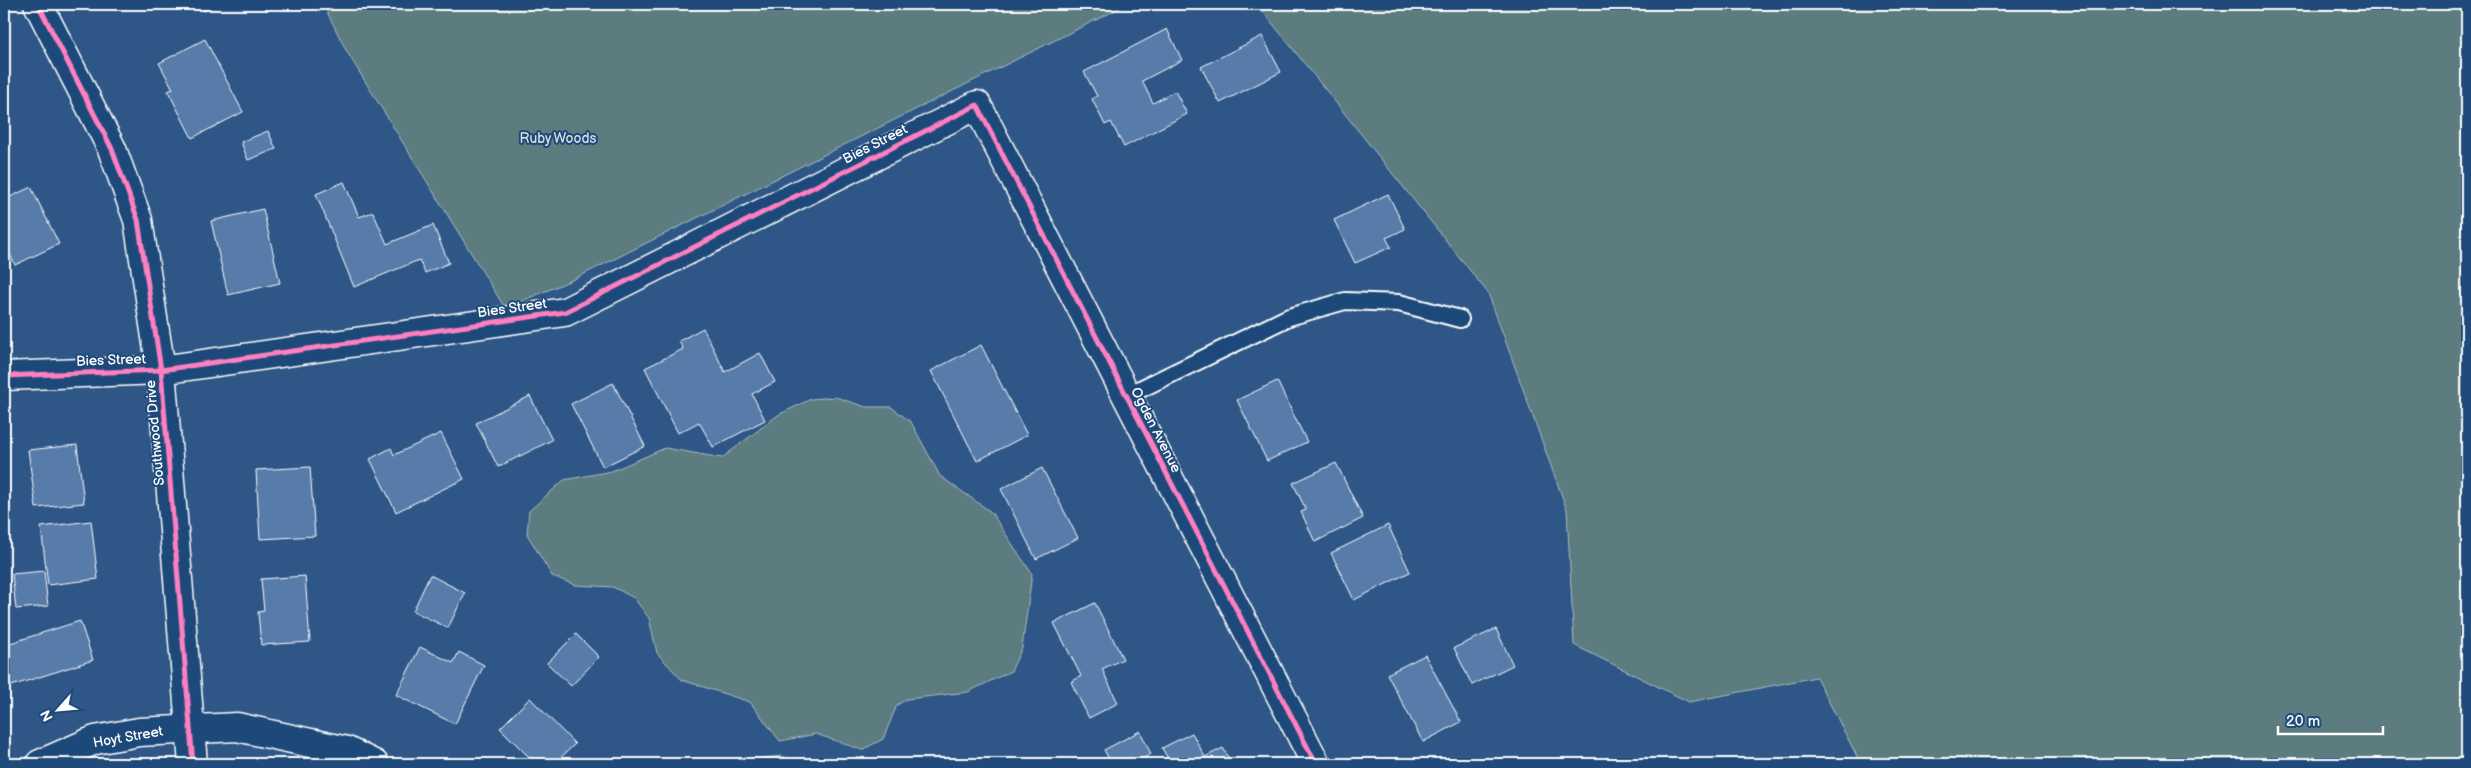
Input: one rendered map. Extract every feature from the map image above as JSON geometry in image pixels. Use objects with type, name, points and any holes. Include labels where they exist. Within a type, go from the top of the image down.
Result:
[{"type":"street","name":"Southwood Drive","points":[[38,4],[112,149],[138,220],[161,370],[193,764]]},
{"type":"street","name":"Bies Street","points":[[4,376],[161,370],[565,312],[977,105]]},
{"type":"street","name":"Ogden Avenue","points":[[977,105],[1316,764]]},
{"type":"street","name":"Hoyt Street","points":[[40,764],[94,740],[139,732],[237,727],[347,751],[374,764]]},
{"type":"lane","points":[[1126,396],[1289,317],[1345,301],[1399,303],[1460,319]]},
{"type":"green space","name":"Ruby Woods","points":[[323,4],[1128,4],[572,280],[505,308],[347,52]]},
{"type":"green space","points":[[1257,4],[2467,4],[2467,764],[1861,764],[1816,677],[1689,702],[1574,645],[1567,510],[1488,293]]},
{"type":"green space","points":[[835,397],[866,407],[891,407],[911,422],[940,476],[991,512],[1032,574],[1022,648],[1011,671],[968,692],[907,699],[897,705],[883,739],[862,750],[816,734],[780,741],[750,702],[682,680],[657,653],[649,618],[634,598],[613,587],[575,585],[552,576],[527,534],[529,511],[564,480],[612,471],[665,448],[722,458],[778,415],[811,399]]},
{"type":"green space","points":[[782,756],[799,764],[731,764],[736,761]]},
{"type":"building","points":[[200,4],[219,4],[204,11]]},
{"type":"building","points":[[1167,29],[1182,60],[1142,81],[1153,103],[1175,91],[1187,114],[1124,147],[1111,122],[1105,125],[1092,99],[1097,96],[1084,72]]},
{"type":"building","points":[[1262,36],[1281,72],[1220,103],[1201,67]]},
{"type":"building","points":[[205,39],[243,112],[192,138],[168,91],[173,89],[159,63]]},
{"type":"building","points":[[268,131],[276,149],[248,160],[241,142]]},
{"type":"building","points":[[344,182],[359,217],[373,212],[387,244],[433,225],[449,263],[425,273],[419,260],[354,287],[316,194]]},
{"type":"building","points":[[31,187],[59,244],[15,265],[4,242],[4,200]]},
{"type":"building","points":[[1388,194],[1405,229],[1386,238],[1391,247],[1355,263],[1334,220]]},
{"type":"building","points":[[263,209],[280,283],[228,295],[211,221]]},
{"type":"building","points":[[703,328],[725,372],[760,353],[775,382],[752,394],[765,420],[713,447],[699,422],[678,433],[645,368],[683,349],[679,341]]},
{"type":"building","points":[[981,345],[1027,435],[977,461],[931,371]]},
{"type":"building","points":[[1277,381],[1307,442],[1267,461],[1237,400]]},
{"type":"building","points":[[613,383],[645,446],[603,467],[571,404]]},
{"type":"building","points":[[530,396],[552,440],[498,467],[476,423]]},
{"type":"building","points":[[441,433],[464,479],[396,512],[370,459],[391,448],[394,455]]},
{"type":"building","points":[[77,445],[84,503],[36,508],[28,450]]},
{"type":"building","points":[[1336,463],[1363,518],[1315,542],[1301,512],[1306,510],[1293,483]]},
{"type":"building","points":[[310,467],[315,536],[260,539],[256,470]]},
{"type":"building","points":[[1042,468],[1078,538],[1036,559],[1001,489]]},
{"type":"building","points":[[91,521],[98,579],[48,585],[41,527]]},
{"type":"building","points":[[1388,525],[1410,572],[1354,600],[1331,553]]},
{"type":"building","points":[[44,571],[48,606],[16,609],[12,574]]},
{"type":"building","points":[[430,575],[465,593],[448,628],[413,611]]},
{"type":"building","points":[[305,576],[310,642],[261,645],[258,612],[264,611],[261,579]]},
{"type":"building","points":[[1095,603],[1123,659],[1102,669],[1118,703],[1089,718],[1071,682],[1081,676],[1054,623]]},
{"type":"building","points":[[80,621],[93,660],[5,688],[4,645]]},
{"type":"building","points":[[1496,629],[1513,665],[1472,685],[1454,648]]},
{"type":"building","points":[[576,634],[599,657],[571,686],[547,663]]},
{"type":"building","points":[[420,647],[453,663],[459,652],[484,665],[455,724],[396,695]]},
{"type":"building","points":[[1425,655],[1461,722],[1423,742],[1387,674]]},
{"type":"building","points":[[530,698],[575,744],[554,764],[536,764],[500,728]]},
{"type":"building","points":[[1140,731],[1151,754],[1133,764],[1112,764],[1104,750]]},
{"type":"building","points":[[1192,733],[1205,757],[1223,748],[1232,764],[1171,764],[1162,748]]},
{"type":"cycle path","points":[[38,4],[112,149],[138,220],[161,370],[193,764]]},
{"type":"cycle path","points":[[4,376],[161,370],[565,312],[977,105],[1316,764]]}]
